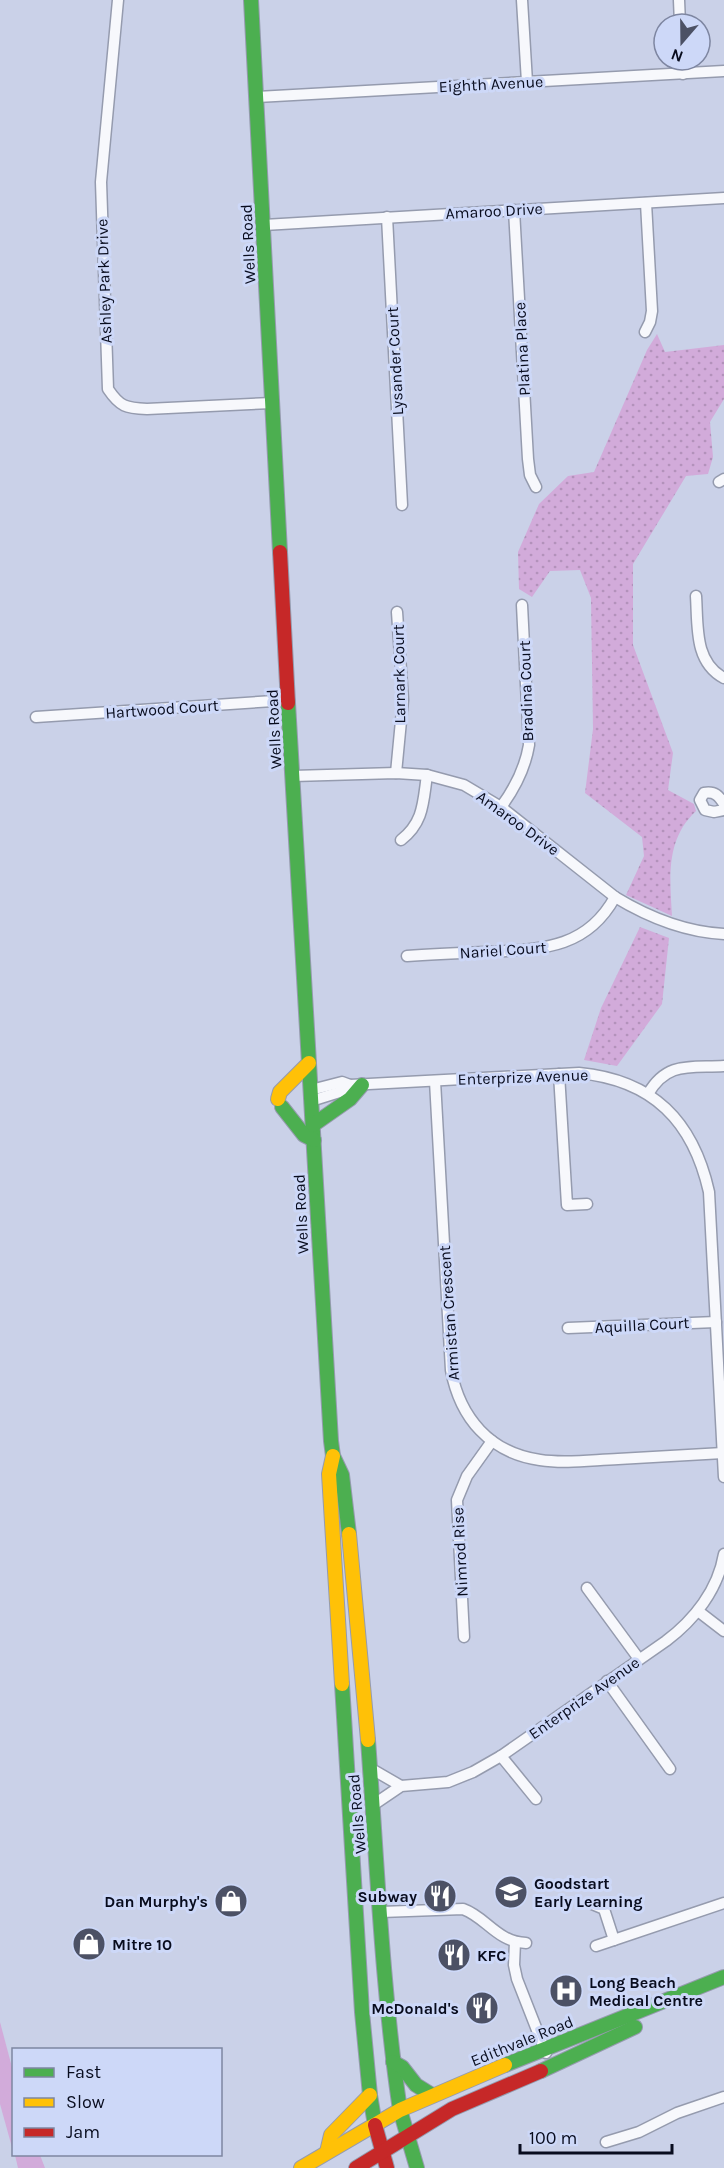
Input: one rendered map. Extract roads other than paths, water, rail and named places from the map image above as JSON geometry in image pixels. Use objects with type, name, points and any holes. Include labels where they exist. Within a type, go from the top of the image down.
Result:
[{"type":"main road","name":"Wells Road","points":[[251,0],[292,776],[333,1456],[329,1474],[361,2002],[370,2095],[375,2125],[387,2168]]},
{"type":"main road","points":[[309,1064],[280,1092],[280,1103],[304,1135],[314,1140]]},
{"type":"main road","points":[[313,1125],[350,1099],[356,1085]]},
{"type":"main road","name":"Wells Road","points":[[333,1456],[342,1475],[353,1565],[393,2062],[400,2110],[417,2168]]},
{"type":"main road","name":"Edithvale Road","points":[[301,2168],[400,2110],[432,2095],[724,1977]]},
{"type":"main road","name":"Edithvale Road","points":[[356,2168],[407,2135],[464,2103],[552,2066],[662,2014],[724,1990]]},
{"type":"main road","points":[[393,2062],[402,2067],[416,2085],[432,2095]]},
{"type":"main road","points":[[327,2152],[332,2135],[370,2095]]},
{"type":"street","name":"Ashley Park Drive","points":[[118,0],[101,182],[108,389],[117,402],[129,408],[147,410],[272,403]]},
{"type":"street","points":[[522,0],[527,82]]},
{"type":"street","name":"Eighth Avenue","points":[[257,97],[724,71]]},
{"type":"street","name":"Amaroo Drive","points":[[264,225],[724,198]]},
{"type":"street","points":[[645,332],[652,311],[646,203]]},
{"type":"street","name":"Platina Place","points":[[514,210],[528,459],[530,475],[536,487]]},
{"type":"street","name":"Lysander Court","points":[[387,218],[402,505]]},
{"type":"street","points":[[696,596],[701,651],[706,663],[716,674],[724,678]]},
{"type":"street","name":"Bradina Court","points":[[501,807],[514,788],[527,758],[529,745],[522,605]]},
{"type":"street","name":"Larnark Court","points":[[396,773],[403,700],[397,612]]},
{"type":"street","name":"Hartwood Court","points":[[36,717],[289,700]]},
{"type":"street","name":"Amaroo Drive","points":[[292,776],[396,773],[427,775],[464,785],[501,807],[615,897],[634,909],[671,923],[711,934],[724,934]]},
{"type":"street","points":[[400,840],[411,832],[420,818],[427,775]]},
{"type":"street","points":[[724,804],[717,794],[712,792],[705,793],[700,800],[705,810],[714,812],[724,810]]},
{"type":"street","name":"Nariel Court","points":[[407,956],[549,948],[581,934],[596,923],[615,897]]},
{"type":"street","points":[[648,1094],[668,1071],[680,1068],[724,1066]]},
{"type":"street","name":"Enterprize Avenue","points":[[311,1095],[333,1083],[342,1082],[356,1085],[579,1073],[611,1077],[648,1094],[683,1127],[696,1148],[704,1168],[709,1192],[724,1477]]},
{"type":"street","points":[[559,1074],[567,1204],[587,1204]]},
{"type":"street","name":"Armistan Crescent","points":[[435,1081],[451,1370],[455,1390],[464,1410],[476,1426],[492,1442],[516,1455],[541,1461],[723,1453]]},
{"type":"street","name":"Aquilla Court","points":[[568,1328],[716,1322]]},
{"type":"street","name":"Nimrod Rise","points":[[464,1637],[457,1500],[466,1476],[492,1442]]},
{"type":"street","name":"Enterprize Avenue","points":[[373,1805],[401,1786],[448,1782],[473,1772],[501,1755],[680,1630],[698,1611],[715,1584],[724,1554]]},
{"type":"street","points":[[587,1588],[639,1659]]},
{"type":"street","points":[[698,1611],[724,1631]]},
{"type":"street","points":[[607,1681],[670,1769]]},
{"type":"street","points":[[501,1755],[536,1799]]},
{"type":"street","points":[[370,1768],[401,1786]]},
{"type":"street","points":[[596,1946],[724,1903]]},
{"type":"street","points":[[592,1904],[604,1909],[614,1940]]},
{"type":"street","points":[[381,1912],[464,1910],[494,1932],[520,1943],[514,1965],[517,1979],[552,2066]]},
{"type":"street","points":[[606,2142],[639,2132],[677,2113],[724,2097]]},
{"type":"place","name":"Goodstart Early Learning","points":[[511,1892]]},
{"type":"place","name":"Subway","points":[[440,1896]]},
{"type":"place","name":"Dan Murphy's","points":[[231,1901]]},
{"type":"place","name":"Mitre 10","points":[[89,1944]]},
{"type":"place","name":"KFC","points":[[454,1955]]},
{"type":"place","name":"Long Beach Medical Centre","points":[[566,1991]]},
{"type":"place","name":"McDonald's","points":[[482,2008]]}]
